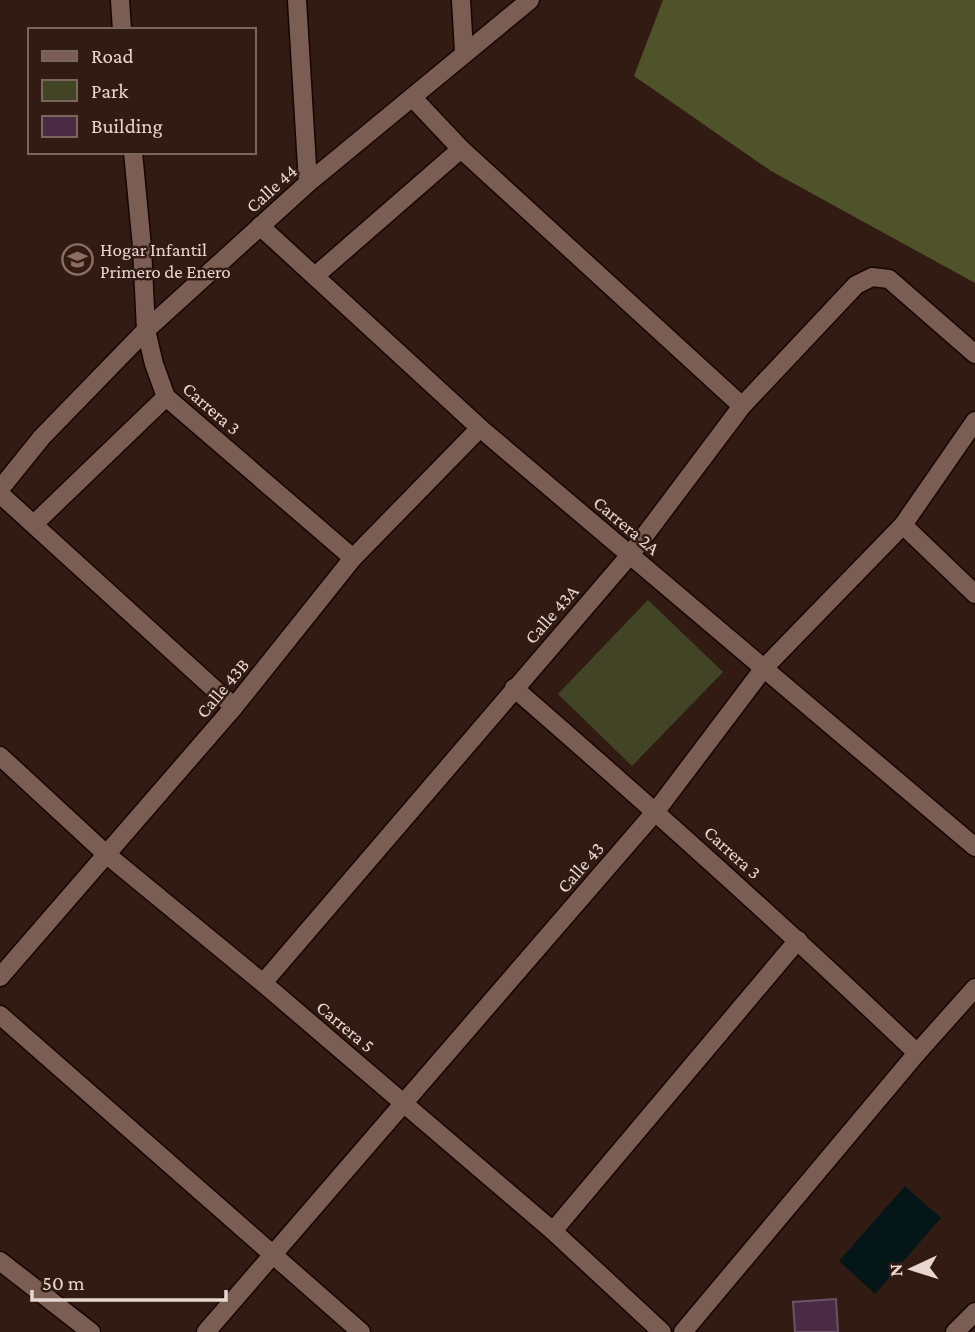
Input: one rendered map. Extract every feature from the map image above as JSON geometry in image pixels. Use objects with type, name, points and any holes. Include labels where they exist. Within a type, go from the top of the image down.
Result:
[{"type":"street","points":[[120,0],[122,28]]},
{"type":"street","points":[[297,0],[308,183]]},
{"type":"street","points":[[461,0],[464,52]]},
{"type":"street","name":"Calle 44","points":[[0,491],[42,437],[146,330],[308,183],[530,0]]},
{"type":"street","points":[[413,98],[461,149],[742,406]]},
{"type":"street","points":[[315,276],[461,149]]},
{"type":"street","name":"Carrera 3","points":[[133,154],[146,330],[166,397],[353,558]]},
{"type":"street","name":"Carrera 2A","points":[[261,226],[480,428],[975,847]]},
{"type":"street","name":"Calle 43A","points":[[263,983],[630,555],[742,406],[856,285],[872,277],[889,279],[975,354]]},
{"type":"street","points":[[34,524],[166,397]]},
{"type":"street","name":"Calle 43","points":[[206,1332],[656,811],[764,668],[903,525],[975,421]]},
{"type":"street","name":"Calle 43B","points":[[0,977],[234,708],[353,558],[480,428]]},
{"type":"street","points":[[0,491],[234,708]]},
{"type":"street","points":[[903,525],[975,594]]},
{"type":"street","name":"Carrera 3","points":[[514,688],[656,811],[917,1053]]},
{"type":"street","name":"Carrera 5","points":[[0,756],[106,854],[263,983],[553,1231],[662,1332]]},
{"type":"street","points":[[553,1231],[798,940]]},
{"type":"street","points":[[683,1332],[917,1053],[975,988]]},
{"type":"street","points":[[0,1015],[361,1332]]},
{"type":"street","points":[[2,1268],[91,1332]]},
{"type":"street","points":[[960,1330],[975,1312]]},
{"type":"green space","points":[[663,0],[975,0],[975,283],[771,171],[634,76]]},
{"type":"green space","points":[[648,600],[723,672],[632,766],[558,694]]},
{"type":"shaded area","points":[[905,1186],[941,1218],[875,1294],[839,1261]]},
{"type":"building","points":[[836,1299],[838,1332],[795,1332],[793,1302]]},
{"type":"place","name":"Hogar Infantil Primero de Enero","points":[[77,260]]}]
